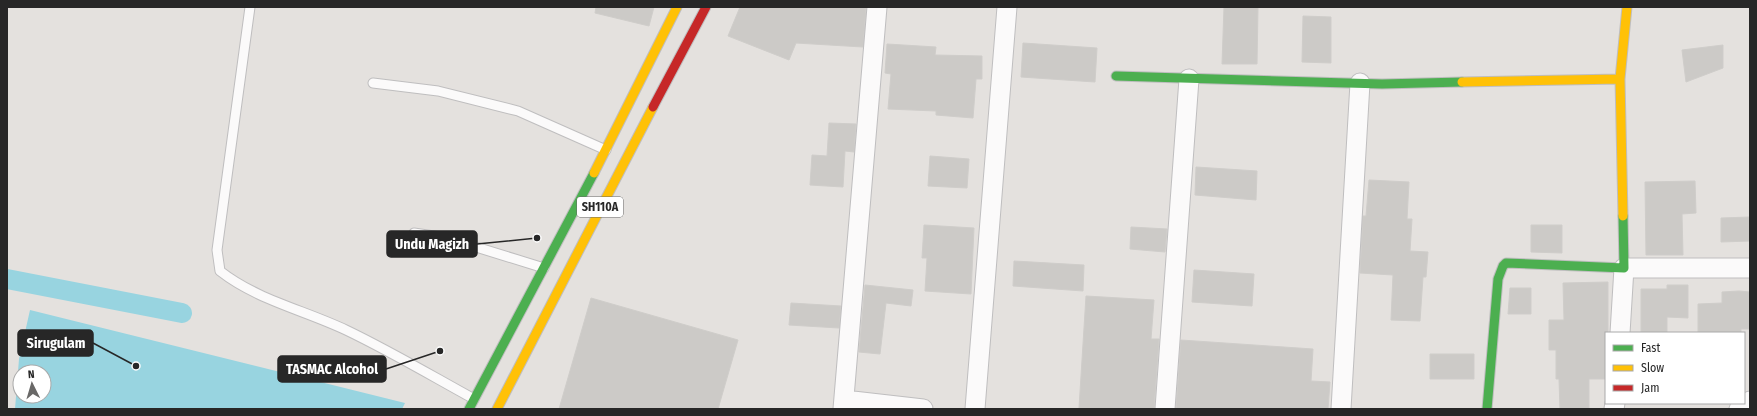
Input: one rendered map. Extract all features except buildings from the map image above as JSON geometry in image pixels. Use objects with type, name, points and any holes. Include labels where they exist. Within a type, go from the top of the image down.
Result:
[{"type":"street","name":"SH110A","points":[[469,409],[606,150],[677,7]]},
{"type":"street","name":"SH110A","points":[[497,409],[624,161],[706,7]]},
{"type":"street","points":[[877,7],[844,405],[923,409]]},
{"type":"street","points":[[974,409],[1007,7]]},
{"type":"street","points":[[1620,332],[1624,268],[1620,79],[1627,7]]},
{"type":"street","points":[[1116,76],[1360,83],[1620,79]]},
{"type":"street","points":[[1165,409],[1189,79]]},
{"type":"street","points":[[1341,409],[1360,83]]},
{"type":"street","points":[[1487,409],[1498,279],[1506,263],[1624,268],[1750,268]]},
{"type":"street","points":[[1739,409],[1750,401]]},
{"type":"lane","points":[[250,7],[217,250],[220,271],[236,283],[259,294],[346,330],[474,399]]},
{"type":"lane","points":[[373,83],[438,90],[518,111],[606,150]]},
{"type":"lane","points":[[414,233],[447,238],[544,268]]},
{"type":"water","points":[[30,310],[405,403],[402,409],[15,409],[15,404],[52,404],[52,364],[19,364]]},
{"type":"waterway","points":[[7,279],[182,313]]},
{"type":"traffic: fast","points":[[1116,76],[1382,84],[1462,82]]},
{"type":"traffic: fast","points":[[469,409],[594,173]]},
{"type":"traffic: fast","points":[[1487,409],[1498,279],[1503,266],[1506,263],[1624,268],[1623,216]]},
{"type":"traffic: slow","points":[[594,173],[677,7]]},
{"type":"traffic: slow","points":[[1623,216],[1620,79],[1627,7]]},
{"type":"traffic: slow","points":[[1462,82],[1620,79]]},
{"type":"traffic: slow","points":[[497,409],[653,107]]},
{"type":"traffic: jam","points":[[653,107],[706,7]]},
{"type":"place","name":"Undu Magizh","points":[[537,238]]},
{"type":"place","name":"TASMAC Alcohol","points":[[440,351]]},
{"type":"place","name":"Sirugulam","points":[[136,366]]}]
